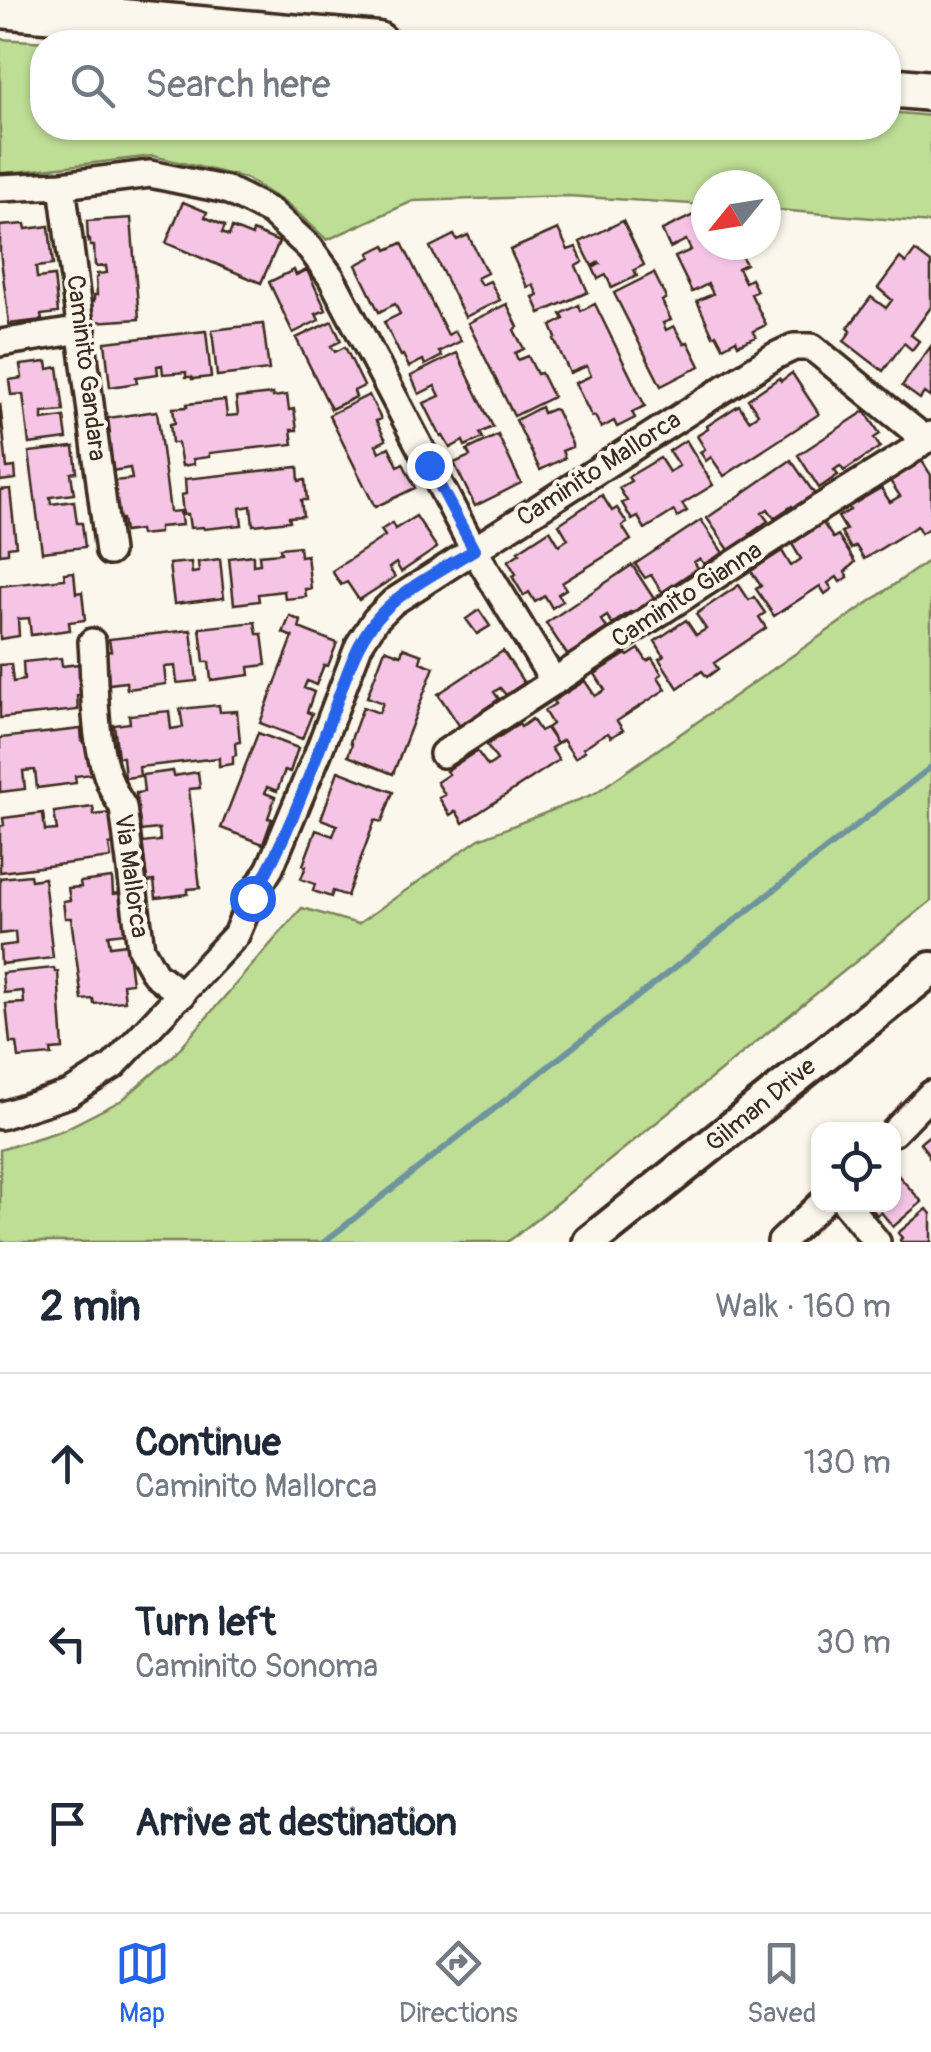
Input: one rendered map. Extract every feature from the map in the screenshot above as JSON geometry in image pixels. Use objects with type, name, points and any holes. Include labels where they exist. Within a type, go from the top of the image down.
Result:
[{"type":"highway","points":[[0,8],[245,30]]},
{"type":"highway","points":[[901,89],[931,91]]},
{"type":"main road","name":"Gilman Drive","points":[[590,1242],[931,969]]},
{"type":"street","points":[[0,188],[150,174],[227,190],[270,212],[310,248],[331,276],[474,550],[554,682]]},
{"type":"street","name":"Caminito Gandara","points":[[62,184],[108,552]]},
{"type":"street","points":[[0,343],[82,330]]},
{"type":"street","name":"Caminito Mallorca","points":[[182,995],[236,934],[270,868],[359,645],[393,602],[775,356],[794,348],[812,347],[928,438]]},
{"type":"street","name":"Caminito Gianna","points":[[443,754],[928,438]]},
{"type":"street","name":"Via Mallorca","points":[[92,642],[100,749],[114,794],[123,807],[141,949],[154,974],[182,995]]},
{"type":"street","points":[[0,1116],[69,1094],[113,1066],[182,995]]},
{"type":"street","points":[[901,1125],[931,1094]]},
{"type":"street","points":[[781,1242],[813,1212]]},
{"type":"street","points":[[853,1212],[877,1242]]},
{"type":"green space","points":[[0,39],[30,41],[30,140],[901,140],[901,113],[931,116],[931,223],[781,210],[781,170],[691,170],[691,204],[568,196],[413,201],[327,240],[290,206],[245,178],[153,156],[0,174]]},
{"type":"green space","points":[[931,559],[931,901],[517,1235],[507,1242],[0,1242],[0,1150],[63,1130],[122,1100],[173,1056],[302,908],[358,924],[479,839],[594,794]]},
{"type":"building","points":[[183,202],[207,212],[205,217],[225,226],[222,233],[229,236],[232,228],[252,236],[253,231],[279,242],[261,283],[166,243]]},
{"type":"building","points":[[691,216],[691,250],[686,240],[670,248],[662,230]]},
{"type":"building","points":[[131,218],[139,319],[93,322],[97,274],[107,273],[106,266],[95,265],[87,221]]},
{"type":"building","points":[[623,221],[644,265],[634,270],[637,276],[612,288],[606,275],[598,279],[593,268],[600,264],[592,266],[580,242]]},
{"type":"building","points":[[25,224],[26,229],[49,226],[53,265],[36,267],[37,278],[54,276],[58,313],[41,315],[42,320],[9,324],[0,226]]},
{"type":"building","points":[[558,229],[568,250],[576,247],[583,262],[576,266],[588,292],[540,313],[533,297],[538,295],[533,285],[527,287],[510,250]]},
{"type":"building","points":[[454,235],[457,240],[468,235],[487,273],[477,278],[481,285],[490,281],[500,300],[465,317],[430,247]]},
{"type":"building","points":[[402,243],[448,335],[455,331],[461,341],[439,352],[442,356],[425,365],[423,360],[409,367],[384,322],[400,314],[395,304],[379,312],[356,265],[385,245],[387,250]]},
{"type":"building","points":[[691,250],[691,260],[744,260],[746,264],[738,268],[745,282],[751,279],[757,291],[751,294],[766,325],[753,331],[756,337],[723,347],[716,334],[713,336],[697,301],[713,294],[708,284],[692,292],[675,257]]},
{"type":"building","points":[[915,251],[931,263],[931,307],[911,335],[919,341],[912,350],[904,343],[883,371],[844,341],[851,331],[848,328],[871,297],[886,308],[892,300],[878,288],[900,258],[906,263]]},
{"type":"building","points":[[294,270],[296,275],[307,270],[326,310],[316,314],[319,320],[293,333],[269,282]]},
{"type":"building","points":[[654,273],[671,320],[663,323],[666,330],[674,326],[684,344],[688,342],[700,366],[661,386],[614,293]]},
{"type":"building","points":[[507,304],[524,349],[515,353],[518,360],[528,356],[553,397],[514,416],[468,323]]},
{"type":"building","points":[[595,304],[645,406],[632,412],[635,418],[617,427],[614,421],[601,428],[592,417],[575,383],[591,376],[587,366],[570,373],[551,326],[564,319],[561,314],[579,305],[581,311]]},
{"type":"building","points":[[332,321],[341,341],[331,346],[335,352],[345,347],[364,386],[354,391],[356,397],[331,409],[296,338]]},
{"type":"building","points":[[263,324],[269,370],[217,376],[212,330]]},
{"type":"building","points":[[206,331],[211,377],[192,379],[186,377],[186,372],[163,374],[162,365],[157,366],[158,374],[136,377],[137,383],[110,387],[105,342]]},
{"type":"building","points":[[931,346],[931,398],[924,393],[920,399],[902,386]]},
{"type":"building","points":[[457,353],[493,427],[480,433],[483,438],[450,448],[424,403],[440,396],[435,386],[419,394],[411,376]]},
{"type":"building","points":[[47,362],[48,369],[58,367],[64,411],[42,413],[42,420],[64,417],[67,439],[29,444],[23,394],[11,395],[9,380],[22,378],[20,365]]},
{"type":"building","points":[[792,373],[819,414],[724,476],[711,457],[706,461],[700,452],[705,449],[697,436],[739,405],[749,420],[758,414],[748,399]]},
{"type":"building","points":[[287,395],[289,410],[294,409],[297,430],[291,430],[293,444],[209,453],[209,457],[193,459],[194,464],[182,466],[178,443],[172,443],[173,408],[225,400],[227,416],[238,415],[236,398]]},
{"type":"building","points":[[369,395],[386,440],[376,445],[379,452],[389,447],[398,466],[403,463],[415,488],[375,507],[329,415]]},
{"type":"building","points":[[0,403],[7,468],[15,467],[16,479],[0,481]]},
{"type":"building","points":[[541,407],[543,413],[556,410],[572,447],[562,451],[565,458],[540,470],[516,420]]},
{"type":"building","points":[[157,411],[170,512],[180,511],[182,525],[159,527],[159,533],[124,532],[114,481],[132,479],[130,468],[112,471],[108,418]]},
{"type":"building","points":[[865,411],[880,434],[874,438],[880,447],[844,471],[840,466],[834,470],[838,475],[819,488],[798,455]]},
{"type":"building","points":[[498,435],[521,483],[475,506],[454,463],[470,456],[467,450]]},
{"type":"building","points":[[686,440],[713,485],[682,504],[687,511],[677,517],[674,511],[645,529],[638,517],[632,520],[619,488],[631,481],[628,477],[660,458],[669,472],[679,466],[669,451]]},
{"type":"building","points":[[74,447],[74,494],[50,497],[51,504],[74,501],[85,547],[42,552],[29,452]]},
{"type":"building","points":[[791,460],[816,496],[774,518],[768,509],[762,513],[768,521],[750,534],[753,538],[731,553],[707,518]]},
{"type":"building","points":[[922,461],[931,475],[931,527],[921,533],[917,526],[864,559],[856,546],[851,549],[838,517],[881,488],[890,502],[900,496],[890,481]]},
{"type":"building","points":[[298,467],[299,481],[305,480],[307,500],[301,500],[303,516],[253,525],[251,506],[240,508],[242,525],[204,529],[190,528],[188,514],[183,515],[181,495],[186,494],[185,479]]},
{"type":"building","points":[[10,489],[16,546],[0,554],[0,490]]},
{"type":"building","points":[[602,495],[612,511],[617,508],[627,523],[622,526],[631,540],[562,583],[566,589],[558,594],[563,601],[552,608],[545,596],[535,602],[529,592],[524,596],[508,561],[550,530],[559,545],[568,539],[559,524]]},
{"type":"building","points":[[416,516],[437,548],[401,572],[396,563],[389,568],[395,577],[359,600],[347,582],[341,585],[332,571],[385,536],[381,530],[392,523],[395,529]]},
{"type":"building","points":[[701,520],[723,553],[704,564],[700,559],[694,562],[698,568],[662,592],[651,575],[645,578],[635,564]]},
{"type":"building","points":[[823,523],[833,538],[838,535],[855,562],[845,572],[848,577],[840,582],[837,577],[828,583],[832,589],[825,594],[820,586],[774,616],[756,589],[761,586],[751,571],[782,551],[791,566],[801,559],[792,544]]},
{"type":"building","points":[[299,546],[300,556],[307,555],[311,589],[305,589],[306,597],[285,599],[284,591],[258,594],[259,601],[234,604],[229,558],[253,555],[253,565],[260,564],[259,555]]},
{"type":"building","points":[[220,559],[224,598],[174,604],[169,564],[191,562],[192,573],[199,572],[198,562]]},
{"type":"building","points":[[632,565],[656,602],[633,617],[630,612],[612,624],[607,616],[601,620],[607,628],[570,659],[546,623]]},
{"type":"building","points":[[74,572],[76,593],[82,592],[85,620],[69,622],[70,630],[31,635],[29,618],[18,619],[19,636],[0,639],[0,586],[65,579],[64,573]]},
{"type":"building","points":[[739,585],[765,613],[759,617],[766,628],[714,663],[718,669],[707,677],[702,671],[678,688],[659,659],[664,656],[655,641],[686,620],[696,635],[706,629],[696,614]]},
{"type":"building","points":[[479,610],[490,626],[477,634],[466,619]]},
{"type":"building","points":[[290,616],[301,621],[299,628],[337,643],[316,685],[307,681],[304,688],[314,692],[307,712],[312,714],[302,739],[260,723],[293,637],[283,633]]},
{"type":"building","points":[[255,622],[257,634],[262,634],[266,665],[249,667],[250,675],[211,680],[209,662],[204,662],[200,628]]},
{"type":"building","points":[[191,630],[197,681],[177,683],[175,666],[164,667],[166,684],[127,689],[126,682],[109,684],[109,639]]},
{"type":"building","points":[[403,648],[422,655],[420,662],[434,667],[393,774],[348,756],[363,707],[379,713],[383,703],[367,697],[385,649],[401,655]]},
{"type":"building","points":[[639,649],[647,661],[652,658],[666,689],[617,721],[623,730],[611,737],[608,733],[600,737],[575,758],[563,740],[557,744],[547,728],[552,724],[544,711],[585,681],[595,696],[605,690],[595,674]]},
{"type":"building","points":[[503,651],[524,683],[506,695],[500,688],[494,692],[499,699],[481,711],[485,717],[463,731],[438,694]]},
{"type":"building","points":[[61,658],[62,666],[79,664],[82,695],[77,696],[78,710],[0,718],[0,665],[11,664],[13,682],[24,680],[23,662]]},
{"type":"building","points":[[219,705],[220,712],[237,711],[240,742],[235,743],[233,764],[219,766],[219,758],[139,767],[140,776],[125,778],[114,725],[130,723],[129,715],[169,711],[171,729],[183,727],[180,709]]},
{"type":"building","points":[[532,719],[540,731],[546,728],[557,744],[551,748],[559,760],[463,823],[456,811],[450,815],[439,798],[445,795],[437,782],[449,774],[446,771],[477,751],[488,766],[497,760],[487,745]]},
{"type":"building","points":[[81,729],[82,742],[88,742],[92,774],[75,776],[76,783],[37,788],[35,770],[23,771],[25,789],[0,792],[0,738]]},
{"type":"building","points":[[258,733],[298,748],[290,772],[285,770],[277,791],[267,787],[265,793],[275,797],[263,844],[221,828]]},
{"type":"building","points":[[173,771],[174,776],[198,772],[200,788],[189,789],[200,888],[188,889],[188,894],[156,898],[154,881],[147,882],[142,843],[160,841],[159,829],[140,831],[136,793],[144,792],[142,775]]},
{"type":"building","points":[[338,771],[393,792],[382,822],[375,820],[347,896],[333,891],[331,897],[313,891],[315,884],[301,879],[316,830],[333,836],[337,825],[321,819]]},
{"type":"building","points":[[93,807],[94,815],[111,813],[111,858],[0,872],[3,818],[43,813],[45,831],[57,830],[54,812]]},
{"type":"building","points":[[30,875],[31,880],[44,878],[53,958],[1,964],[0,946],[16,944],[15,932],[0,934],[0,878]]},
{"type":"building","points":[[112,878],[113,894],[120,893],[125,933],[108,935],[110,946],[127,944],[132,983],[123,984],[125,1001],[94,1004],[93,999],[82,1000],[71,918],[65,918],[63,901],[70,900],[68,888],[81,887],[80,882]]},
{"type":"building","points":[[54,968],[58,972],[63,1049],[51,1050],[52,1055],[19,1058],[17,1043],[10,1043],[6,1004],[24,1003],[23,991],[4,993],[2,973]]},
{"type":"building","points":[[931,1134],[931,1160],[920,1143]]},
{"type":"building","points":[[901,1178],[922,1202],[893,1227],[881,1212],[901,1212]]},
{"type":"building","points":[[927,1209],[931,1214],[931,1242],[901,1242],[898,1233]]},
{"type":"waterway","points":[[324,1242],[931,767]]},
{"type":"route","points":[[252,898],[270,868],[359,645],[393,602],[474,550],[429,465]]}]
